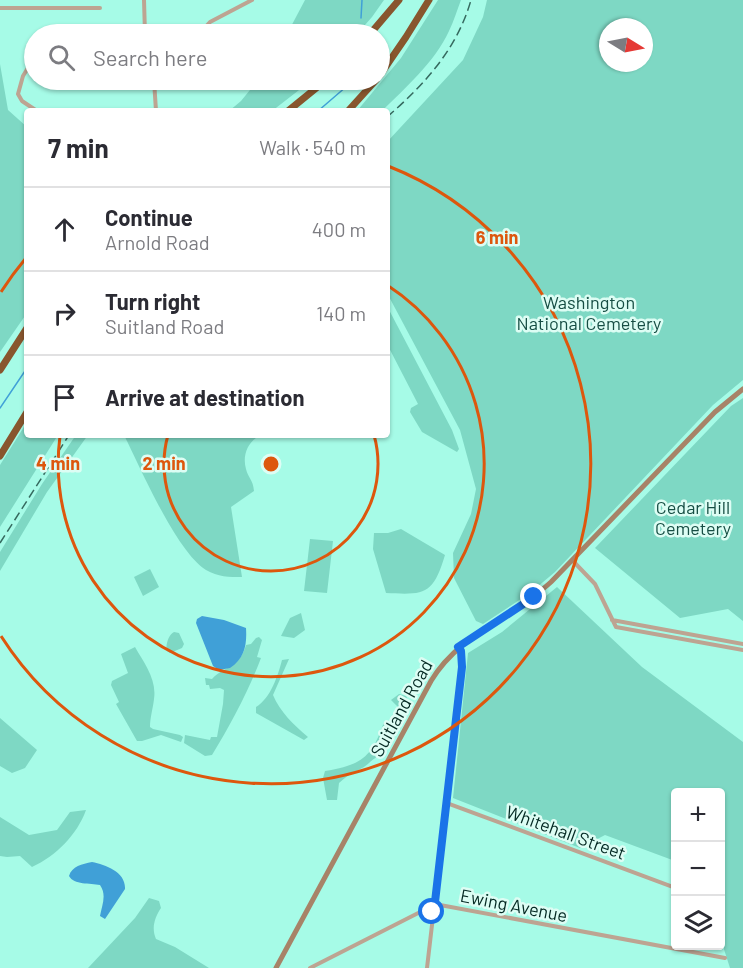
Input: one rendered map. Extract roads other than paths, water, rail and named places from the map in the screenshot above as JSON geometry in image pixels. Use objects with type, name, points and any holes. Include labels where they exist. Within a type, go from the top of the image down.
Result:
[{"type":"highway","points":[[379,24],[399,0]]},
{"type":"highway","points":[[390,60],[429,0]]},
{"type":"highway","points":[[292,108],[314,90]]},
{"type":"highway","points":[[351,108],[367,90]]},
{"type":"highway","points":[[0,370],[24,333]]},
{"type":"highway","points":[[0,456],[24,417]]},
{"type":"main road","name":"Suitland Road","points":[[276,968],[431,681],[446,659],[458,647],[534,597],[573,561],[707,420],[743,388]]},
{"type":"street","points":[[2,0],[1,8],[100,8]]},
{"type":"street","points":[[68,0],[68,8]]},
{"type":"street","points":[[144,0],[145,24]]},
{"type":"street","points":[[208,24],[252,0]]},
{"type":"street","points":[[24,74],[18,94],[22,101],[33,108]]},
{"type":"street","points":[[155,90],[156,108]]},
{"type":"street","points":[[573,561],[595,584],[616,627],[743,650]]},
{"type":"street","points":[[612,620],[743,644]]},
{"type":"street","points":[[427,968],[462,667],[461,651],[458,647]]},
{"type":"street","name":"Whitehall Street","points":[[447,802],[671,886]]},
{"type":"street","name":"Ewing Avenue","points":[[310,968],[435,906],[475,910],[725,958]]},
{"type":"water","points":[[202,616],[224,620],[246,628],[242,655],[230,668],[219,670],[213,666],[196,623],[197,619]]},
{"type":"water","points":[[92,862],[114,870],[124,883],[125,889],[105,919],[100,916],[104,896],[100,885],[78,882],[69,876],[75,868]]},
{"type":"waterway","points":[[361,18],[362,0]]},
{"type":"waterway","points":[[321,108],[342,90]]},
{"type":"waterway","points":[[0,408],[24,372]]},
{"type":"railway","points":[[390,114],[427,78],[448,50],[465,18],[471,0]]},
{"type":"railway","points":[[0,543],[67,438]]},
{"type":"park label","name":"Washington National Cemetery","points":[[589,312]]},
{"type":"park label","name":"Cedar Hill Cemetery","points":[[693,517]]}]
